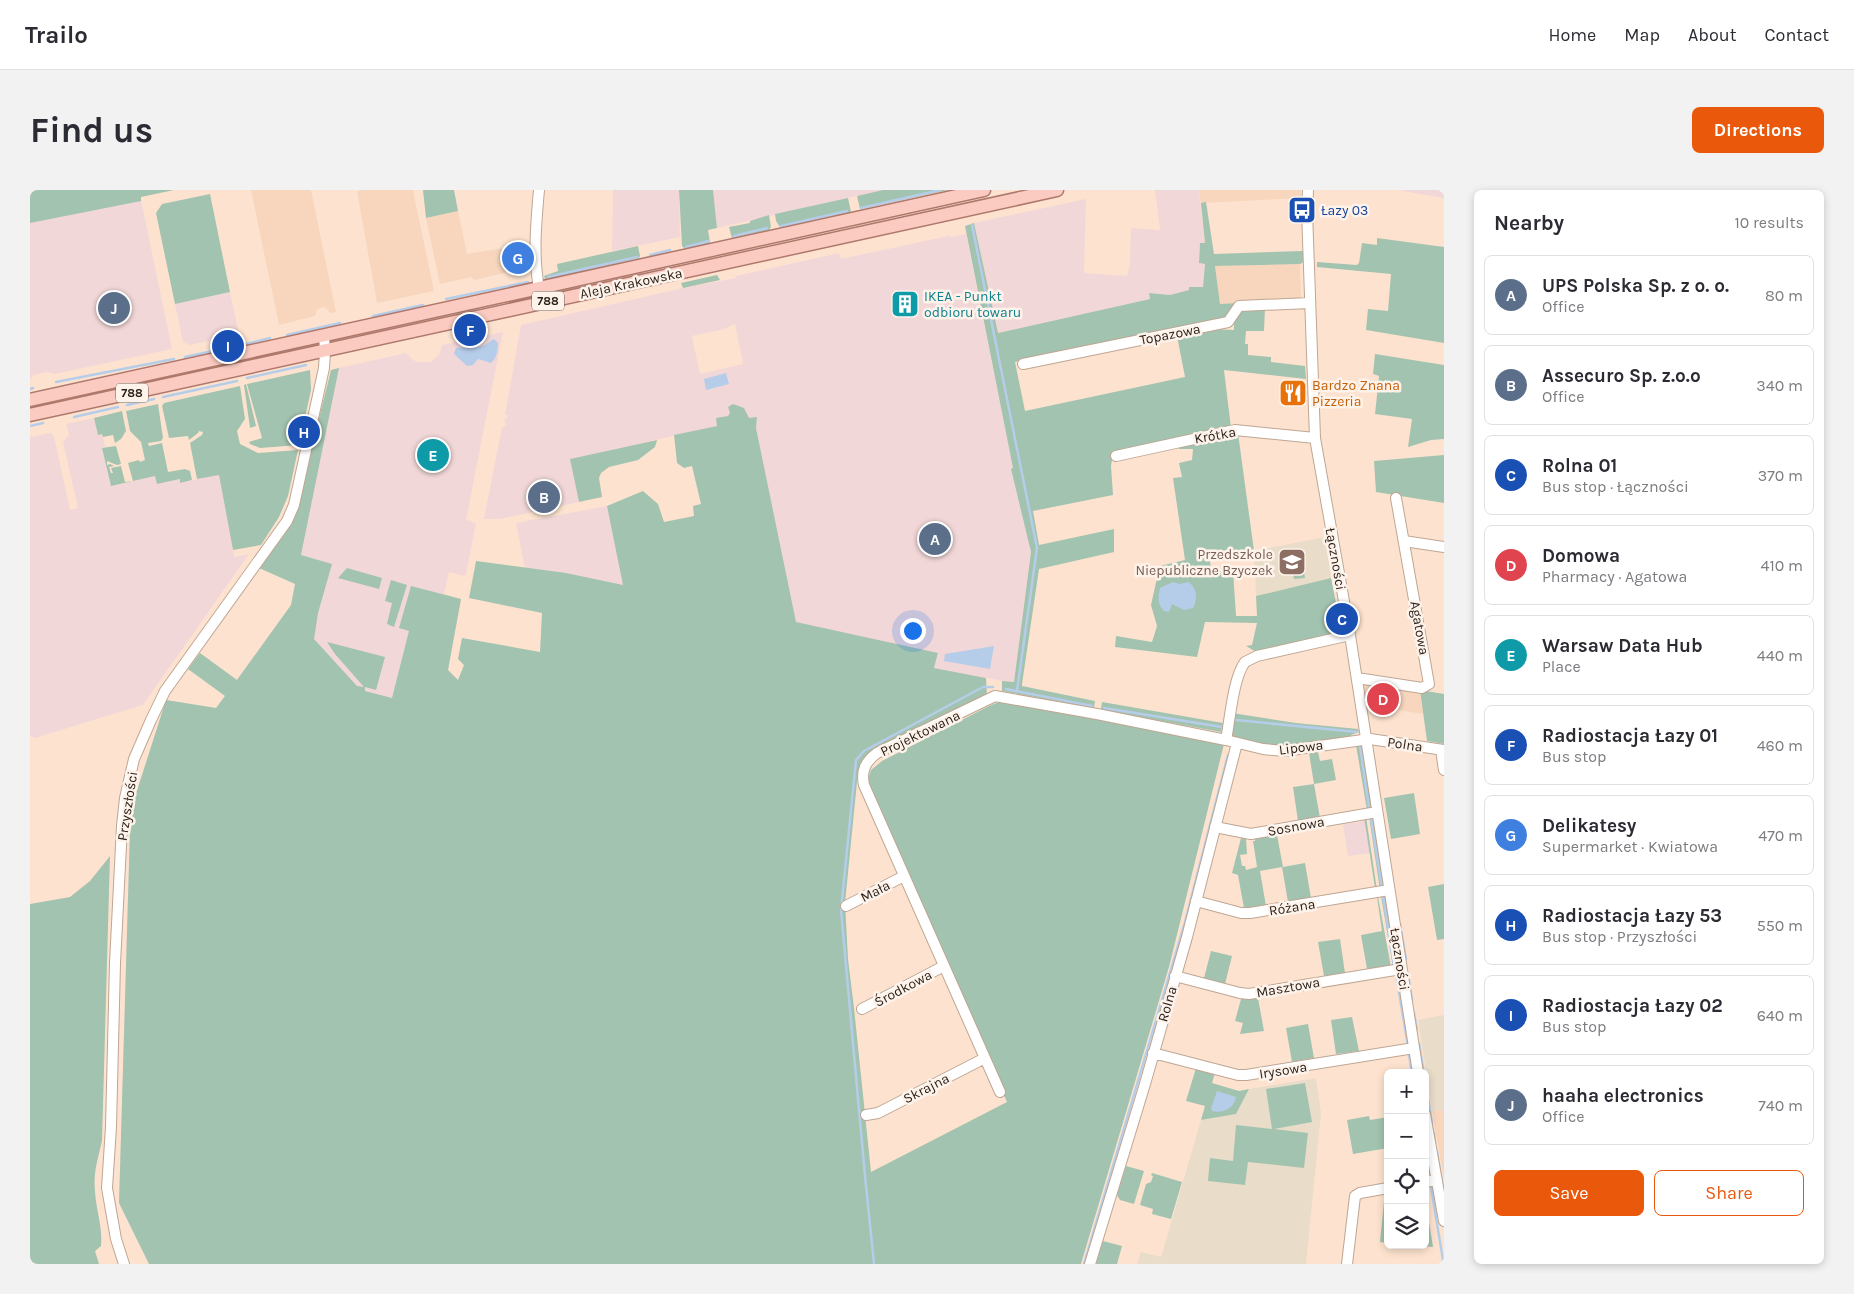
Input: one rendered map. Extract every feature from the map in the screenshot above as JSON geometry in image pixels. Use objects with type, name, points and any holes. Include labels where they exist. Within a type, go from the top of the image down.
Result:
[{"type":"main road","name":"Aleja Krakowska","points":[[30,400],[984,190]]},
{"type":"main road","name":"Aleja Krakowska","points":[[30,415],[1057,190]]},
{"type":"street","points":[[539,190],[535,248],[539,288]]},
{"type":"street","name":"Łączności","points":[[1308,190],[1315,438],[1350,634],[1417,1069]]},
{"type":"street","name":"Topazowa","points":[[1023,364],[1228,322],[1239,306],[1310,303]]},
{"type":"street","name":"Przyszłości","points":[[124,1264],[116,1239],[107,1188],[111,1127],[115,962],[125,798],[134,760],[165,691],[291,514],[324,368],[324,336]]},
{"type":"street","name":"Krótka","points":[[1116,456],[1235,430],[1315,438]]},
{"type":"street","name":"Agatowa","points":[[1357,678],[1422,688],[1430,684],[1396,498]]},
{"type":"street","points":[[1404,541],[1444,547]]},
{"type":"street","points":[[1226,740],[1235,690],[1245,662],[1258,656],[1350,634]]},
{"type":"street","name":"Projektowana","points":[[1000,1092],[864,785],[862,777],[866,764],[877,753],[990,698],[1000,696],[1237,743]]},
{"type":"street","name":"Lipowa","points":[[1237,743],[1263,749],[1284,751],[1366,739]]},
{"type":"street","name":"Polna","points":[[1366,739],[1442,750]]},
{"type":"street","name":"Rolna","points":[[1090,1264],[1176,976],[1237,743]]},
{"type":"street","points":[[1442,750],[1444,770]]},
{"type":"street","name":"Sosnowa","points":[[1215,827],[1251,834],[1377,812]]},
{"type":"street","name":"Mała","points":[[846,906],[904,876]]},
{"type":"street","name":"Różana","points":[[1196,901],[1241,913],[1250,913],[1389,890]]},
{"type":"street","name":"Środkowa","points":[[862,1009],[944,966]]},
{"type":"street","name":"Masztowa","points":[[1176,976],[1240,994],[1249,994],[1401,969]]},
{"type":"street","name":"Irysowa","points":[[1153,1053],[1246,1075],[1414,1048]]},
{"type":"street","name":"Skrajna","points":[[866,1115],[878,1113],[985,1058]]},
{"type":"street","points":[[1429,1136],[1443,1214]]},
{"type":"street","points":[[1429,1181],[1437,1180]]},
{"type":"street","points":[[1347,1264],[1355,1196],[1360,1193],[1384,1189]]},
{"type":"shaded area","points":[[30,190],[139,190],[172,349],[55,374],[41,373],[34,375],[30,380]]},
{"type":"shaded area","points":[[251,190],[311,190],[336,312],[330,313],[325,307],[317,309],[315,316],[279,325]]},
{"type":"shaded area","points":[[413,190],[434,291],[377,303],[357,191]]},
{"type":"shaded area","points":[[613,190],[679,190],[680,237],[612,251]]},
{"type":"shaded area","points":[[713,190],[883,190],[717,228]]},
{"type":"shaded area","points":[[1155,190],[1199,190],[1205,243],[1200,243],[1199,263],[1205,264],[1203,287],[1189,287],[1189,290],[1170,295],[1150,293],[1150,299],[997,333],[974,223],[1086,199],[1084,273],[1127,276],[1130,263],[1131,228],[1160,230]]},
{"type":"shaded area","points":[[1199,190],[1301,190],[1301,198],[1201,203]]},
{"type":"shaded area","points":[[1444,190],[1444,198],[1403,191]]},
{"type":"shaded area","points":[[458,211],[467,254],[529,244],[529,267],[474,280],[471,277],[440,284],[426,218]]},
{"type":"shaded area","points":[[966,234],[1013,468],[1011,469],[1031,552],[1014,683],[934,668],[939,653],[853,753],[682,1264],[149,1264],[119,1203],[130,830],[135,797],[166,700],[216,708],[291,605],[339,368],[406,353],[418,362],[430,362],[439,355],[442,345],[503,332],[466,520],[476,523],[466,574],[464,576],[449,572],[444,594],[461,599],[448,670],[492,713],[543,699],[552,572],[525,568],[516,523],[607,506],[624,585],[795,622],[756,428],[757,417],[571,459],[579,502],[500,519],[484,519],[502,427],[506,426],[504,419],[508,415],[505,415],[521,325],[683,288],[736,278],[736,276],[839,253],[841,259],[950,235],[951,237]],"holes":[[[735,324],[743,364],[700,374],[692,336],[724,329]]]},
{"type":"shaded area","points":[[1300,264],[1301,301],[1220,304],[1215,266]]},
{"type":"shaded area","points":[[230,292],[239,334],[232,335],[227,333],[218,335],[213,340],[189,345],[183,342],[175,304]]},
{"type":"shaded area","points":[[94,418],[98,435],[102,434],[103,437],[105,447],[102,448],[111,486],[155,476],[157,484],[180,479],[181,483],[219,474],[234,557],[249,554],[143,705],[35,738],[30,736],[30,437],[50,433],[54,436],[70,510],[78,508],[63,442],[69,435],[66,424]]},
{"type":"shaded area","name":"Przedszkole Niepubliczne Bzyczek","points":[[1325,537],[1331,578],[1256,596],[1254,551]]},
{"type":"shaded area","points":[[1363,681],[1420,690],[1423,714],[1367,705]]},
{"type":"shaded area","points":[[1365,821],[1370,853],[1348,856],[1343,824]]},
{"type":"shaded area","points":[[1444,1015],[1444,1110],[1432,1111],[1429,1092],[1429,1069],[1426,1069],[1418,1020]]},
{"type":"shaded area","points":[[1316,1078],[1321,1113],[1306,1264],[1137,1264],[1141,1252],[1161,1257],[1201,1120],[1236,1114],[1249,1089]]},
{"type":"shaded area","points":[[1444,1110],[1444,1179],[1432,1111]]},
{"type":"green space","points":[[30,190],[174,190],[141,197],[141,201],[30,223]]},
{"type":"green space","points":[[423,190],[454,190],[458,211],[426,218]]},
{"type":"green space","points":[[679,190],[713,190],[717,228],[708,230],[710,243],[685,249],[682,246]]},
{"type":"green space","points":[[883,190],[948,190],[860,209],[857,196]]},
{"type":"green space","points":[[210,194],[230,292],[175,304],[156,213],[162,204]]},
{"type":"green space","points":[[848,198],[851,212],[780,227],[776,221],[775,214]]},
{"type":"green space","points":[[1206,202],[1214,254],[1303,251],[1304,262],[1300,264],[1215,266],[1220,304],[1238,303],[1222,321],[1157,332],[1015,362],[1025,411],[1185,377],[1177,336],[1213,329],[1234,330],[1234,316],[1240,309],[1265,308],[1264,331],[1246,331],[1245,344],[1248,344],[1248,355],[1271,357],[1271,362],[1305,366],[1306,379],[1224,370],[1231,428],[1113,454],[1111,466],[1113,495],[1033,511],[1039,545],[1114,529],[1114,552],[1039,569],[1022,684],[1022,686],[1095,701],[1094,708],[1002,691],[1002,681],[1014,682],[1031,552],[1011,469],[1013,468],[965,226],[974,223],[998,333],[1150,299],[1149,293],[1170,295],[1189,290],[1189,287],[1203,287],[1205,264],[1199,263],[1200,243],[1205,243],[1201,203]]},
{"type":"green space","points":[[769,215],[771,227],[769,230],[732,238],[729,227],[750,223],[750,221]]},
{"type":"green space","points":[[1377,238],[1444,247],[1444,343],[1366,330],[1368,309],[1388,311],[1391,274],[1317,267],[1317,262],[1357,265],[1359,263],[1362,243],[1377,245]]},
{"type":"green space","points":[[638,246],[639,258],[545,279],[544,276],[558,271],[557,264]]},
{"type":"green space","points":[[717,275],[720,280],[683,288],[681,283]]},
{"type":"green space","points":[[1375,354],[1444,365],[1444,439],[1431,440],[1408,447],[1412,419],[1375,414],[1379,376],[1373,374]]},
{"type":"green space","points":[[339,368],[301,555],[332,564],[318,613],[314,639],[357,686],[364,687],[327,642],[385,657],[376,690],[365,687],[365,691],[392,698],[409,631],[399,628],[411,586],[461,599],[448,670],[458,680],[464,665],[458,659],[462,638],[540,652],[542,613],[469,598],[476,561],[566,573],[623,585],[607,506],[643,491],[658,504],[664,522],[694,516],[693,506],[701,504],[692,466],[684,468],[677,463],[674,435],[717,426],[716,418],[728,416],[730,413],[728,407],[733,404],[744,408],[749,418],[757,417],[756,428],[796,622],[938,653],[934,668],[986,678],[987,696],[870,754],[864,758],[858,772],[845,903],[848,959],[871,1172],[1007,1102],[867,782],[871,770],[882,761],[1002,701],[1224,744],[1169,967],[1081,1264],[149,1264],[119,1203],[130,830],[135,797],[166,700],[216,708],[225,696],[188,669],[200,653],[237,680],[291,605],[295,584],[259,568],[294,519],[331,370]]},
{"type":"green space","points":[[310,370],[311,390],[299,445],[260,448],[250,444],[249,442],[262,438],[247,384]]},
{"type":"green space","points":[[246,384],[256,426],[250,428],[244,385]]},
{"type":"green space","points":[[240,386],[245,419],[237,431],[240,444],[258,453],[298,450],[288,496],[279,517],[261,545],[233,550],[219,475],[197,479],[190,443],[202,435],[203,432],[199,431],[189,440],[188,436],[169,438],[162,406],[164,403]]},
{"type":"green space","points":[[158,404],[163,438],[161,441],[148,443],[149,446],[162,443],[168,472],[185,469],[190,471],[192,480],[180,483],[180,479],[157,484],[155,476],[133,481],[128,463],[145,460],[141,442],[130,431],[126,411]]},
{"type":"green space","points":[[122,411],[126,431],[121,439],[115,443],[113,435],[103,437],[102,434],[98,435],[94,418]]},
{"type":"green space","points":[[1238,433],[1254,551],[1210,560],[1211,572],[1233,570],[1236,616],[1257,616],[1256,596],[1331,578],[1342,632],[1258,653],[1246,646],[1252,645],[1257,623],[1205,622],[1197,657],[1115,647],[1116,636],[1152,642],[1157,626],[1151,605],[1157,578],[1152,568],[1185,560],[1173,478],[1182,477],[1179,463],[1192,460],[1193,449],[1179,449],[1178,445]]},
{"type":"green space","points":[[657,440],[655,447],[638,460],[609,467],[601,473],[599,478],[602,497],[579,502],[570,459]]},
{"type":"green space","points":[[116,446],[121,464],[117,465],[107,461],[107,465],[114,466],[109,467],[111,473],[113,473],[111,468],[121,466],[125,482],[133,481],[111,486],[102,448]]},
{"type":"green space","points":[[1444,455],[1444,503],[1376,492],[1374,461]]},
{"type":"green space","points":[[1302,561],[1305,578],[1294,579],[1291,563]]},
{"type":"green space","points":[[347,568],[382,578],[379,589],[338,578]]},
{"type":"green space","points":[[391,580],[407,585],[394,627],[387,624],[392,603],[385,601]]},
{"type":"green space","points":[[1420,690],[1444,694],[1444,744],[1427,741]]},
{"type":"green space","points":[[1102,702],[1223,723],[1221,732],[1101,710]]},
{"type":"green space","points":[[1232,713],[1296,723],[1358,729],[1359,732],[1351,735],[1351,738],[1276,747],[1235,739],[1233,736]]},
{"type":"green space","points":[[1360,743],[1363,746],[1373,809],[1367,810],[1356,745]]},
{"type":"green space","points":[[1318,752],[1320,761],[1332,759],[1336,780],[1314,784],[1309,753]]},
{"type":"green space","points":[[1314,784],[1320,818],[1298,821],[1293,787]]},
{"type":"green space","points":[[1414,793],[1420,834],[1391,839],[1384,798]]},
{"type":"green space","points":[[1369,816],[1374,817],[1385,888],[1380,890]]},
{"type":"green space","points":[[1364,817],[1366,817],[1377,890],[1375,888]]},
{"type":"green space","points":[[1277,835],[1283,867],[1305,863],[1311,898],[1288,902],[1282,867],[1260,871],[1266,906],[1244,908],[1238,875],[1232,873],[1241,838],[1246,839],[1247,854],[1240,855],[1242,866],[1245,866],[1246,870],[1257,867],[1253,841]]},
{"type":"green space","points":[[110,856],[102,1141],[95,1178],[101,1232],[101,1246],[95,1251],[99,1264],[30,1264],[30,904],[70,897],[90,881]]},
{"type":"green space","points":[[1444,884],[1444,939],[1437,940],[1428,887]]},
{"type":"green space","points":[[1381,896],[1386,896],[1397,965],[1393,967]]},
{"type":"green space","points":[[1377,897],[1391,967],[1367,969],[1361,935],[1382,931]]},
{"type":"green space","points":[[1340,939],[1345,973],[1324,976],[1318,942]]},
{"type":"green space","points":[[1211,951],[1232,956],[1225,984],[1204,978]]},
{"type":"green space","points":[[1258,998],[1264,1031],[1240,1034],[1243,1023],[1235,1021],[1241,999]]},
{"type":"green space","points":[[1352,1017],[1359,1051],[1336,1054],[1331,1020]]},
{"type":"green space","points":[[1308,1024],[1314,1058],[1292,1062],[1286,1028]]},
{"type":"green space","points":[[1196,1068],[1215,1073],[1212,1083],[1239,1091],[1249,1089],[1236,1114],[1201,1120],[1205,1106],[1186,1101]]},
{"type":"green space","points":[[1305,1083],[1312,1122],[1274,1129],[1308,1133],[1304,1168],[1248,1162],[1245,1185],[1208,1181],[1210,1158],[1233,1161],[1236,1125],[1272,1129],[1266,1089]]},
{"type":"green space","points":[[1369,1116],[1370,1120],[1384,1118],[1384,1149],[1353,1154],[1347,1120]]},
{"type":"green space","points":[[1126,1166],[1144,1171],[1134,1204],[1120,1200],[1117,1195]]},
{"type":"green space","points":[[1152,1173],[1182,1182],[1171,1219],[1152,1214],[1153,1209],[1140,1205],[1146,1184],[1151,1182]]},
{"type":"green space","points":[[1384,1201],[1384,1242],[1380,1242]]},
{"type":"green space","points":[[1429,1222],[1433,1247],[1429,1247]]},
{"type":"green space","points":[[1103,1241],[1122,1246],[1117,1264],[1096,1264]]},
{"type":"water","points":[[494,339],[498,343],[498,348],[496,356],[491,363],[478,359],[473,365],[467,366],[454,354],[456,348],[483,346]]},
{"type":"water","points":[[726,373],[729,384],[706,390],[704,379]]},
{"type":"water","points":[[1173,582],[1180,584],[1188,582],[1191,584],[1195,590],[1196,597],[1193,608],[1184,610],[1172,604],[1169,612],[1164,611],[1159,600],[1160,588]]},
{"type":"water","points":[[994,646],[990,669],[944,661],[945,654]]},
{"type":"water","points":[[1217,1091],[1236,1097],[1230,1107],[1220,1112],[1212,1111],[1211,1109]]},
{"type":"waterway","points":[[861,208],[940,190]]},
{"type":"waterway","points":[[781,226],[847,211]]},
{"type":"waterway","points":[[972,225],[1037,548],[1017,691]]},
{"type":"waterway","points":[[734,236],[767,228]]},
{"type":"waterway","points":[[686,247],[709,241]]},
{"type":"waterway","points":[[650,255],[670,250]]},
{"type":"waterway","points":[[548,277],[637,257]]},
{"type":"waterway","points":[[446,299],[528,282]]},
{"type":"waterway","points":[[373,316],[423,305]]},
{"type":"waterway","points":[[287,335],[340,323]]},
{"type":"waterway","points":[[185,357],[213,351],[220,347],[241,343],[246,344],[270,338]]},
{"type":"waterway","points":[[56,382],[174,359]]},
{"type":"waterway","points":[[247,378],[306,365]]},
{"type":"waterway","points":[[163,397],[237,381]]},
{"type":"waterway","points":[[127,405],[154,399]]},
{"type":"waterway","points":[[74,417],[118,407]]},
{"type":"waterway","points":[[30,426],[43,423]]},
{"type":"waterway","points":[[874,1264],[841,910],[856,760],[864,751],[983,687],[993,687]]},
{"type":"waterway","points":[[1006,689],[1092,706]]},
{"type":"waterway","points":[[1104,708],[1222,727]]},
{"type":"waterway","points":[[1236,720],[1357,732]]},
{"type":"waterway","points":[[1360,746],[1369,808]]},
{"type":"waterway","points":[[1084,1264],[1185,922],[1228,755]]},
{"type":"waterway","points":[[1371,818],[1382,888]]},
{"type":"waterway","points":[[1383,896],[1394,966]]},
{"type":"waterway","points":[[1400,924],[1406,959]]},
{"type":"waterway","points":[[1396,974],[1408,1046]]},
{"type":"waterway","points":[[1408,974],[1412,1000]]},
{"type":"waterway","points":[[1414,1013],[1417,1030]]},
{"type":"waterway","points":[[1419,1043],[1423,1069]]},
{"type":"waterway","points":[[1409,1055],[1411,1069]]},
{"type":"waterway","points":[[1429,1105],[1432,1123]]},
{"type":"waterway","points":[[1434,1133],[1435,1143]]},
{"type":"waterway","points":[[1437,1152],[1443,1188]]},
{"type":"waterway","points":[[1426,1159],[1430,1177]]},
{"type":"waterway","points":[[1431,1187],[1443,1260]]},
{"type":"place","name":"Łazy 03","points":[[1302,210]]},
{"type":"place","name":"Delikatesy","points":[[518,258]]},
{"type":"place","name":"IKEA - Punkt odbioru towaru","points":[[905,304]]},
{"type":"place","name":"haaha electronics","points":[[114,308]]},
{"type":"place","name":"Radiostacja Łazy 01","points":[[470,330]]},
{"type":"place","name":"Radiostacja Łazy 02","points":[[228,346]]},
{"type":"place","name":"Bardzo Znana Pizzeria","points":[[1293,393]]},
{"type":"place","name":"Radiostacja Łazy 53","points":[[304,432]]},
{"type":"place","name":"Warsaw Data Hub","points":[[433,455]]},
{"type":"place","name":"Assecuro Sp. z.o.o","points":[[544,497]]},
{"type":"place","name":"UPS Polska Sp. z o. o.","points":[[935,539]]},
{"type":"place","name":"Przedszkole Niepubliczne Bzyczek","points":[[1292,562]]},
{"type":"place","name":"Rolna 01","points":[[1342,619]]},
{"type":"place","name":"Domowa","points":[[1383,699]]}]
